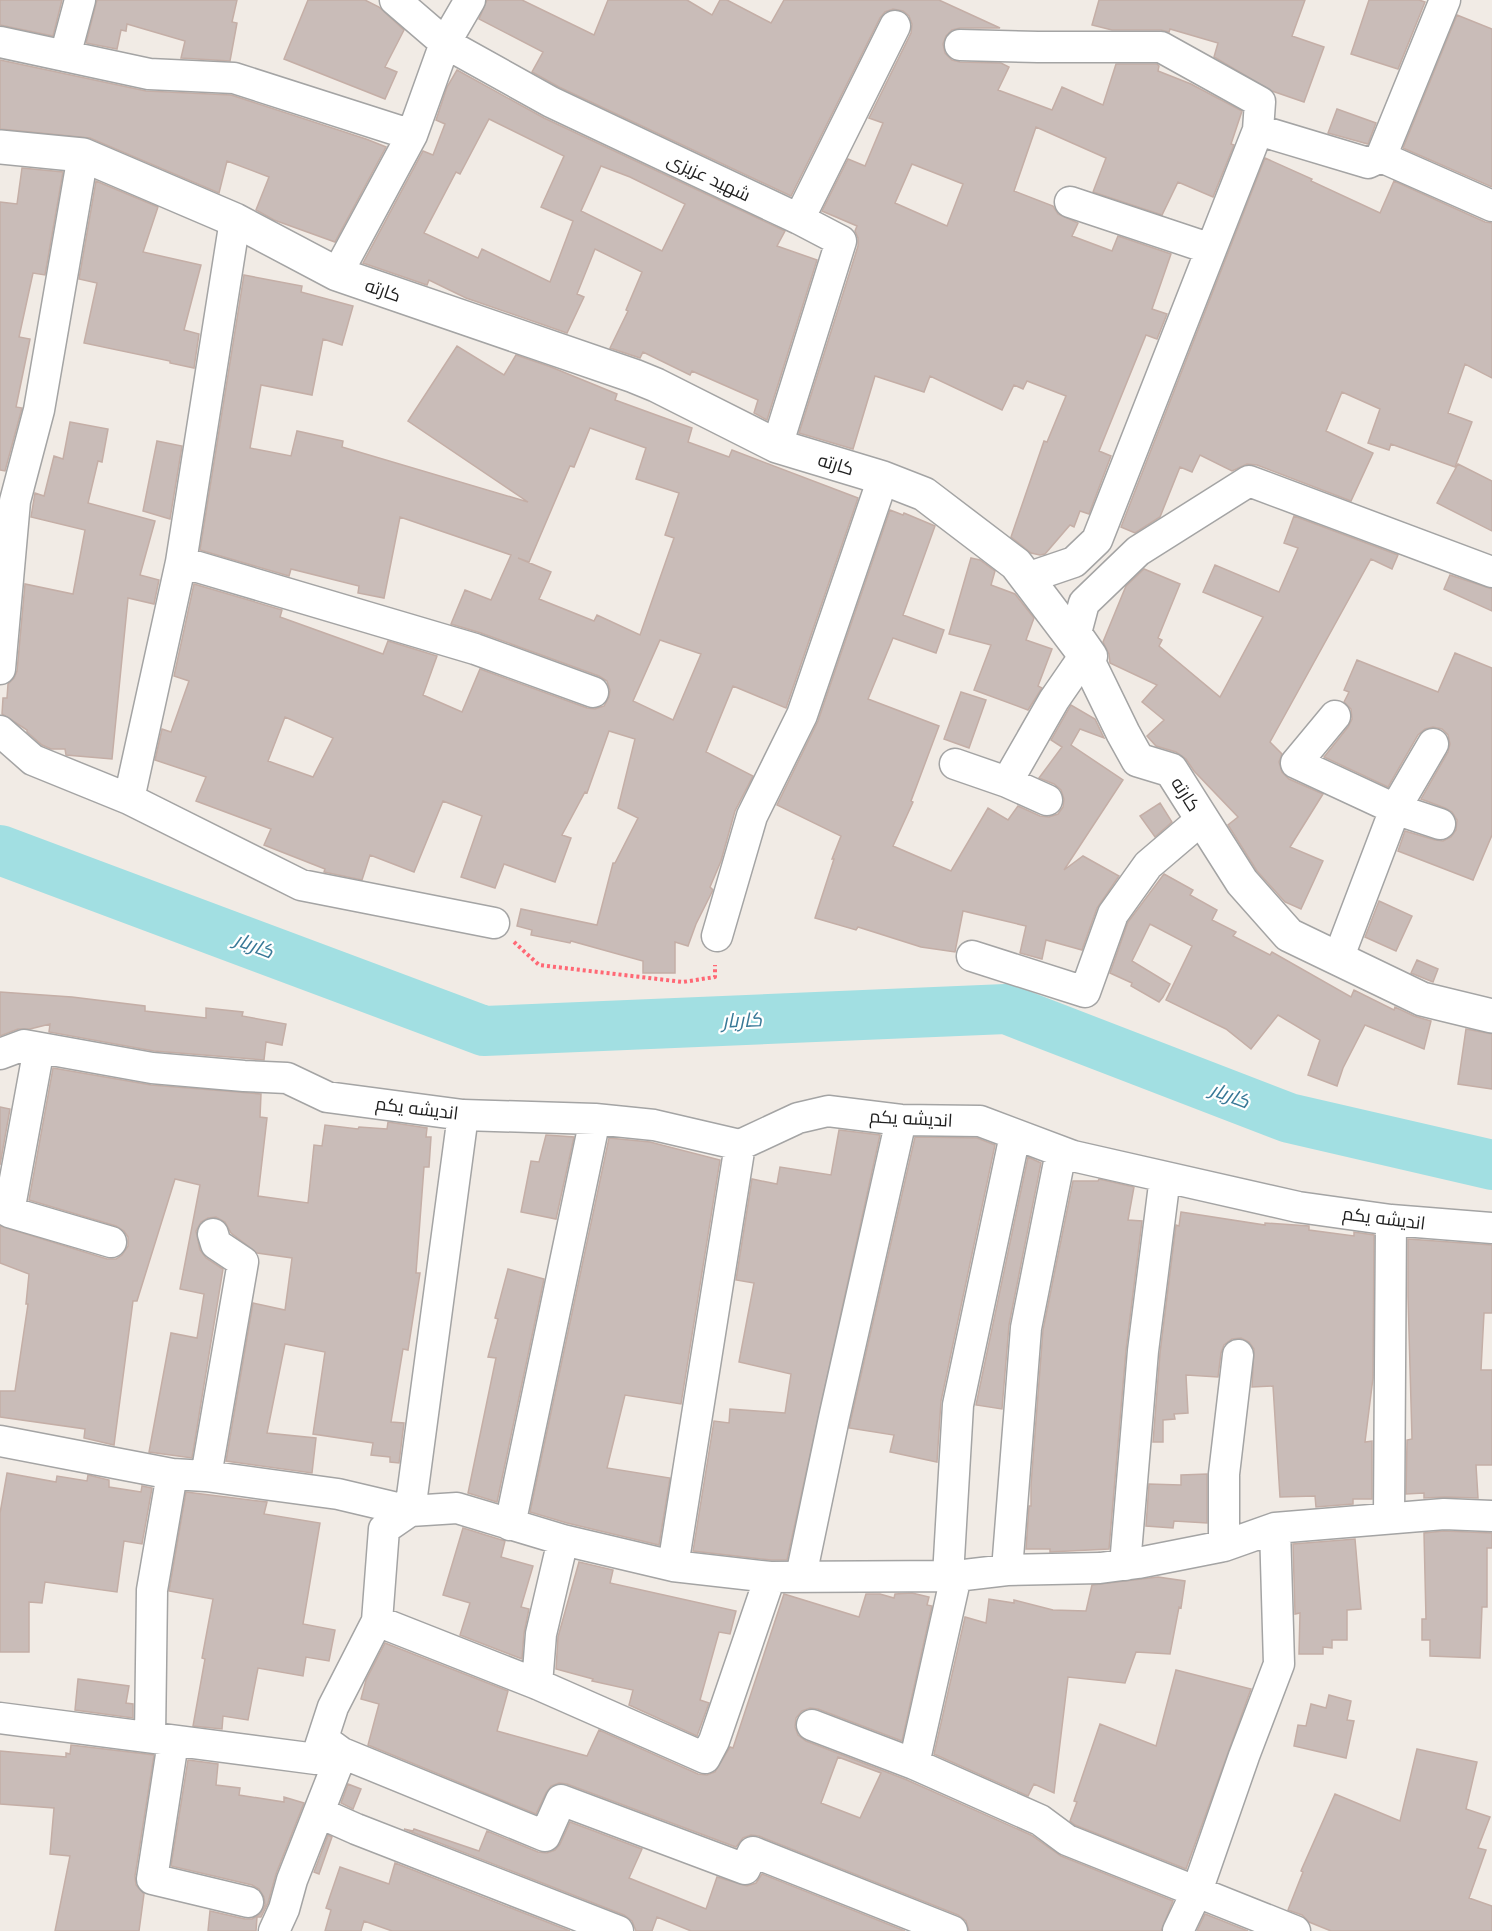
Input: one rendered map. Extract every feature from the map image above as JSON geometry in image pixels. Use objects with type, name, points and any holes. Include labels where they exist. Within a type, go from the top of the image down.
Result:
[{"type":"street","points":[[65,56],[80,0]]},
{"type":"street","name":"شهید عزیزی","points":[[395,0],[445,43],[551,102],[841,241],[777,446]]},
{"type":"street","points":[[337,274],[412,135],[445,43],[470,0]]},
{"type":"street","points":[[1258,130],[1368,163],[1381,157],[1445,0]]},
{"type":"street","points":[[799,219],[895,26]]},
{"type":"street","points":[[0,42],[149,74],[234,78],[412,135]]},
{"type":"street","points":[[960,45],[1161,47],[1260,102],[1258,130],[1097,540],[1074,562],[1027,578]]},
{"type":"street","name":"کارته","points":[[0,147],[83,155],[235,220],[337,274],[656,384],[777,446],[883,478],[924,494],[1016,564],[1085,655],[1138,760],[1171,770],[1242,882],[1289,935],[1422,999],[1492,1016]]},
{"type":"street","points":[[0,669],[15,501],[39,410],[83,155]]},
{"type":"street","points":[[1381,157],[1492,206]]},
{"type":"street","points":[[1070,202],[1211,249]]},
{"type":"street","points":[[129,799],[181,562],[235,220]]},
{"type":"street","points":[[717,936],[752,816],[802,715],[883,478]]},
{"type":"street","points":[[1123,733],[1100,668],[1076,633],[1084,603],[1138,551],[1250,481],[1492,572]]},
{"type":"street","points":[[181,562],[475,649],[592,692]]},
{"type":"street","points":[[1007,782],[1054,700],[1085,655]]},
{"type":"street","points":[[1335,716],[1296,763],[1395,809],[1440,824]]},
{"type":"street","points":[[0,731],[33,760],[129,799],[301,885],[494,923]]},
{"type":"street","points":[[1338,959],[1395,809],[1433,744]]},
{"type":"street","points":[[955,764],[1007,782],[1047,800]]},
{"type":"street","points":[[972,956],[1085,992],[1113,914],[1148,865],[1202,819]]},
{"type":"street","name":"اندیشه یکم","points":[[0,1054],[24,1045],[152,1068],[287,1078],[327,1097],[463,1115],[595,1119],[654,1125],[740,1145],[798,1119],[828,1111],[901,1120],[980,1121],[1073,1156],[1298,1207],[1391,1220],[1492,1228]]},
{"type":"street","points":[[39,1048],[9,1212],[111,1242]]},
{"type":"street","points":[[274,1931],[320,1813],[333,1746],[333,1707],[377,1621],[384,1529],[410,1511],[463,1115]]},
{"type":"street","points":[[510,1525],[595,1119]]},
{"type":"street","points":[[801,1576],[901,1120]]},
{"type":"street","points":[[914,1764],[952,1576],[958,1405],[1015,1135]]},
{"type":"street","points":[[673,1566],[740,1145]]},
{"type":"street","points":[[1007,1570],[1026,1328],[1061,1152]]},
{"type":"street","points":[[1125,1565],[1143,1350],[1165,1177]]},
{"type":"street","points":[[1389,1517],[1391,1220]]},
{"type":"street","points":[[206,1476],[243,1262],[216,1244],[213,1234]]},
{"type":"street","points":[[1224,1546],[1224,1474],[1238,1355]]},
{"type":"street","points":[[0,1442],[172,1474],[206,1476],[338,1494],[410,1511],[457,1508],[563,1540],[673,1566],[770,1577],[952,1576],[1007,1570],[1100,1568],[1224,1546],[1275,1528],[1389,1517],[1444,1514],[1492,1516]]},
{"type":"street","points":[[172,1474],[152,1590],[162,1739],[152,1879],[248,1902]]},
{"type":"street","points":[[1178,1931],[1197,1891],[1244,1756],[1280,1664],[1275,1528]]},
{"type":"street","points":[[537,1684],[542,1634],[563,1540]]},
{"type":"street","points":[[377,1621],[537,1684],[705,1758],[714,1741],[770,1577]]},
{"type":"street","points":[[0,1718],[316,1759],[333,1746]]},
{"type":"street","points":[[812,1725],[914,1764],[1040,1820],[1067,1839],[1295,1931]]},
{"type":"street","points":[[333,1746],[545,1836],[561,1800],[746,1869],[753,1852],[937,1928]]},
{"type":"street","points":[[320,1813],[618,1931]]},
{"type":"path","points":[[494,923],[539,965],[683,982],[715,977],[717,936]]},
{"type":"building","points":[[0,0],[62,0],[53,36],[0,25]]},
{"type":"building","points":[[97,0],[237,0],[232,22],[237,23],[230,61],[181,58],[185,41],[127,24],[126,31],[121,30],[117,49],[86,43]]},
{"type":"building","points":[[308,0],[365,0],[379,7],[404,30],[385,67],[397,72],[385,99],[284,59]]},
{"type":"building","points":[[487,0],[522,0],[594,35],[608,0],[687,0],[712,15],[720,0],[727,0],[771,23],[784,0],[939,0],[1000,28],[952,30],[946,36],[943,44],[945,53],[952,60],[1001,63],[1009,67],[998,90],[1052,110],[1062,87],[1103,105],[1116,64],[1157,64],[1158,71],[1191,84],[1242,111],[1231,144],[1234,145],[1213,197],[1178,182],[1162,215],[1093,192],[1106,158],[1036,127],[1014,191],[1053,206],[1058,214],[1078,223],[1072,236],[1112,251],[1118,236],[1171,254],[1152,309],[1167,314],[1157,339],[1146,335],[1099,451],[1111,456],[1089,514],[1080,511],[1074,527],[1070,525],[1045,554],[1031,553],[1011,537],[1044,441],[1047,442],[1066,396],[1027,381],[1023,389],[1014,385],[1002,410],[930,376],[924,392],[875,376],[853,449],[799,433],[858,246],[855,231],[857,226],[822,211],[848,159],[865,166],[883,123],[869,118],[911,33],[912,24],[909,16],[903,11],[893,9],[885,12],[880,18],[791,196],[559,87],[532,72],[543,52],[479,19]],"holes":[[[912,164],[963,184],[947,226],[895,203]]]},
{"type":"building","points":[[1099,0],[1305,0],[1292,36],[1324,47],[1304,102],[1272,91],[1214,57],[1218,43],[1170,29],[1169,32],[1112,30],[1092,25]]},
{"type":"building","points":[[1369,0],[1425,2],[1398,69],[1351,54]]},
{"type":"building","points":[[1457,15],[1492,29],[1492,187],[1403,148]]},
{"type":"building","points":[[0,60],[146,91],[231,95],[386,147],[335,242],[274,220],[256,210],[269,177],[227,161],[219,193],[90,138],[0,129]]},
{"type":"building","points":[[457,70],[544,118],[785,231],[777,246],[817,260],[767,420],[754,413],[758,400],[692,371],[690,375],[643,352],[640,358],[610,348],[628,311],[626,310],[642,272],[595,249],[577,294],[584,297],[567,333],[466,298],[429,280],[427,285],[363,263],[423,151],[433,155],[445,124],[436,120],[447,87]],"holes":[[[489,119],[564,156],[541,207],[573,221],[550,282],[482,249],[478,258],[424,233],[456,172],[460,174]],[[601,166],[630,177],[685,204],[662,251],[581,211]]]},
{"type":"building","points":[[1337,109],[1376,123],[1368,144],[1328,133]]},
{"type":"building","points":[[1265,158],[1380,213],[1394,181],[1485,222],[1492,223],[1492,378],[1465,364],[1448,413],[1472,422],[1455,467],[1391,444],[1389,450],[1368,443],[1380,409],[1342,392],[1326,431],[1373,453],[1351,501],[1257,465],[1247,464],[1232,471],[1200,455],[1192,472],[1180,467],[1160,517],[1135,533],[1121,527]]},
{"type":"building","points":[[22,168],[63,172],[45,275],[33,273],[19,337],[30,339],[16,407],[22,408],[5,471],[0,470],[0,202],[17,204]]},
{"type":"building","points":[[96,181],[158,207],[143,252],[201,265],[184,330],[199,334],[194,368],[84,343],[97,283],[79,279]]},
{"type":"building","points":[[244,275],[302,286],[301,292],[353,306],[342,345],[323,339],[312,395],[261,385],[250,448],[291,456],[297,431],[343,441],[342,447],[528,502],[408,421],[457,346],[504,375],[516,355],[551,367],[617,394],[615,400],[692,428],[688,442],[729,457],[732,450],[858,498],[786,708],[733,686],[706,752],[753,776],[735,811],[721,861],[710,887],[713,890],[688,946],[675,942],[675,973],[643,973],[643,961],[571,941],[570,943],[531,935],[532,930],[517,926],[521,909],[597,925],[613,863],[638,818],[618,808],[635,739],[609,731],[587,793],[585,792],[562,835],[571,838],[555,882],[504,864],[495,888],[461,877],[482,816],[443,801],[414,872],[370,855],[362,880],[324,872],[325,869],[264,845],[271,829],[196,801],[206,777],[155,760],[162,729],[171,732],[189,681],[174,676],[194,584],[282,610],[280,617],[383,654],[388,641],[437,656],[423,695],[462,712],[480,669],[587,708],[595,709],[604,706],[610,690],[607,681],[599,676],[451,624],[465,590],[491,600],[511,555],[400,517],[384,598],[358,593],[359,586],[291,569],[289,576],[200,550]],"holes":[[[590,428],[646,448],[636,479],[679,493],[665,535],[674,538],[640,635],[597,615],[594,621],[539,599],[551,572],[518,558],[529,562],[570,466],[574,467]],[[660,640],[701,654],[673,720],[633,701]],[[285,717],[333,738],[313,777],[268,761]]]},
{"type":"building","points":[[70,422],[108,429],[102,462],[98,461],[88,503],[155,521],[140,575],[159,580],[154,604],[128,598],[112,759],[66,755],[65,749],[51,749],[42,745],[27,730],[2,714],[3,698],[7,698],[8,684],[17,671],[25,584],[73,594],[85,530],[31,517],[35,493],[44,496],[54,456],[63,459]]},
{"type":"building","points":[[157,441],[182,446],[170,519],[143,511]]},
{"type":"building","points":[[1458,464],[1492,481],[1492,531],[1437,503]]},
{"type":"building","points":[[890,510],[903,515],[904,513],[935,526],[903,615],[944,630],[936,653],[893,638],[868,699],[939,726],[911,801],[913,802],[893,846],[951,871],[988,808],[1008,820],[1018,806],[1040,816],[1049,817],[1058,814],[1063,807],[1064,799],[1061,790],[1054,784],[1039,778],[1062,747],[1051,740],[1071,705],[1095,719],[1104,738],[1080,729],[1071,745],[1123,780],[1064,870],[1083,856],[1119,876],[1097,908],[1082,950],[1046,940],[1042,959],[1020,953],[1026,926],[963,911],[955,952],[921,947],[858,927],[856,930],[815,918],[841,836],[777,805],[818,721]]},
{"type":"building","points":[[1294,516],[1398,555],[1392,569],[1371,559],[1270,742],[1282,754],[1279,762],[1282,772],[1289,779],[1323,794],[1290,847],[1323,861],[1301,909],[1285,902],[1257,871],[1228,825],[1238,817],[1194,771],[1186,759],[1176,752],[1156,746],[1147,736],[1164,720],[1142,702],[1157,685],[1110,663],[1109,654],[1103,642],[1126,586],[1144,569],[1180,584],[1158,638],[1162,640],[1159,646],[1220,697],[1263,617],[1203,592],[1215,565],[1279,592],[1298,548],[1284,543]]},
{"type":"building","points":[[971,558],[980,560],[995,571],[991,585],[1015,594],[1034,618],[1026,640],[1052,649],[1038,686],[1042,688],[1028,710],[974,690],[991,645],[949,634]]},
{"type":"building","points":[[1450,575],[1492,589],[1492,611],[1444,589]]},
{"type":"building","points":[[1455,653],[1492,668],[1492,835],[1473,880],[1398,851],[1405,831],[1443,841],[1451,837],[1456,830],[1457,820],[1452,812],[1421,799],[1448,752],[1450,744],[1448,735],[1442,729],[1433,727],[1425,729],[1418,735],[1388,787],[1324,757],[1352,719],[1351,709],[1344,702],[1349,692],[1344,690],[1357,660],[1438,692]]},
{"type":"building","points":[[961,692],[986,700],[969,748],[944,739]]},
{"type":"building","points":[[1160,803],[1172,822],[1155,837],[1140,816]]},
{"type":"building","points":[[1164,874],[1193,890],[1190,895],[1217,910],[1212,920],[1236,932],[1233,936],[1270,955],[1272,952],[1351,997],[1354,990],[1394,1010],[1395,1007],[1431,1021],[1424,1049],[1365,1025],[1343,1068],[1337,1086],[1308,1075],[1320,1040],[1278,1015],[1251,1049],[1226,1029],[1166,1000],[1192,946],[1150,924],[1132,961],[1170,984],[1159,1002],[1131,986],[1132,983],[1110,973],[1128,922]]},
{"type":"building","points":[[1379,901],[1412,916],[1396,951],[1365,937]]},
{"type":"building","points":[[1417,960],[1438,969],[1433,982],[1411,973]]},
{"type":"building","points":[[0,992],[72,997],[145,1006],[145,1011],[206,1018],[206,1008],[243,1012],[242,1016],[286,1024],[282,1045],[266,1042],[264,1060],[154,1051],[49,1032],[50,1024],[30,1029],[18,1029],[0,1036]]},
{"type":"building","points":[[1466,1029],[1492,1034],[1492,1089],[1458,1084]]},
{"type":"building","points":[[53,1068],[151,1085],[261,1094],[260,1117],[267,1118],[258,1196],[308,1203],[314,1145],[322,1146],[325,1125],[358,1129],[359,1127],[387,1129],[388,1122],[427,1128],[426,1137],[431,1137],[429,1167],[424,1167],[416,1273],[420,1273],[408,1350],[403,1349],[391,1422],[404,1423],[399,1463],[390,1462],[390,1457],[371,1455],[373,1443],[313,1434],[325,1352],[285,1344],[267,1433],[316,1438],[312,1473],[226,1461],[253,1303],[285,1310],[292,1258],[257,1253],[231,1233],[225,1222],[216,1217],[201,1222],[196,1231],[200,1250],[206,1258],[223,1269],[192,1458],[149,1452],[171,1333],[197,1338],[204,1294],[180,1289],[200,1185],[175,1179],[137,1301],[133,1301],[114,1445],[84,1438],[85,1429],[0,1417],[0,1391],[15,1391],[28,1304],[26,1304],[29,1274],[0,1263],[0,1226],[107,1259],[116,1259],[128,1246],[128,1237],[116,1226],[29,1200]]},
{"type":"building","points":[[0,1107],[10,1109],[0,1165]]},
{"type":"building","points":[[839,1130],[880,1135],[787,1560],[693,1551],[714,1421],[729,1423],[730,1409],[785,1413],[791,1374],[739,1362],[754,1283],[736,1280],[752,1179],[777,1184],[780,1167],[831,1175]]},
{"type":"building","points":[[546,1135],[574,1137],[556,1219],[521,1212],[531,1161],[539,1162]]},
{"type":"building","points":[[915,1137],[977,1138],[995,1145],[941,1401],[937,1462],[890,1452],[894,1435],[849,1428]]},
{"type":"building","points":[[609,1138],[650,1142],[720,1160],[681,1404],[625,1395],[607,1468],[670,1478],[659,1545],[530,1512]]},
{"type":"building","points":[[1028,1157],[1041,1163],[1009,1325],[1002,1409],[976,1405]]},
{"type":"building","points":[[1099,1179],[1134,1187],[1128,1220],[1142,1221],[1126,1350],[1109,1549],[1050,1552],[1050,1549],[1026,1549],[1043,1330],[1073,1181],[1098,1181]]},
{"type":"building","points":[[1181,1212],[1265,1225],[1265,1223],[1309,1226],[1309,1230],[1354,1236],[1354,1232],[1374,1235],[1373,1378],[1365,1442],[1372,1441],[1372,1499],[1353,1499],[1353,1504],[1316,1507],[1315,1496],[1280,1497],[1273,1386],[1252,1387],[1254,1349],[1249,1342],[1241,1338],[1232,1339],[1224,1345],[1218,1377],[1186,1375],[1188,1413],[1174,1414],[1175,1419],[1163,1420],[1163,1442],[1153,1442],[1160,1353],[1176,1225],[1179,1226]]},
{"type":"building","points":[[1408,1239],[1492,1245],[1492,1313],[1484,1313],[1481,1370],[1492,1370],[1492,1465],[1476,1465],[1478,1498],[1424,1498],[1424,1493],[1406,1494],[1407,1440],[1412,1439]]},
{"type":"building","points":[[508,1269],[544,1279],[497,1502],[468,1493],[496,1358],[488,1357],[498,1319],[495,1318]]},
{"type":"building","points":[[7,1473],[56,1482],[57,1476],[87,1481],[88,1475],[109,1480],[109,1487],[141,1492],[142,1486],[152,1488],[142,1544],[124,1541],[117,1592],[45,1582],[42,1603],[29,1602],[29,1652],[0,1652],[0,1513]]},
{"type":"building","points":[[1207,1474],[1207,1523],[1174,1521],[1173,1528],[1146,1526],[1149,1484],[1181,1485],[1181,1475]]},
{"type":"building","points":[[186,1492],[267,1502],[264,1514],[320,1523],[303,1624],[335,1630],[329,1661],[306,1657],[303,1676],[258,1668],[248,1720],[223,1716],[222,1729],[193,1726],[213,1599],[169,1591]]},
{"type":"building","points":[[463,1528],[505,1541],[501,1557],[533,1566],[521,1607],[529,1609],[522,1659],[460,1635],[470,1603],[443,1595]]},
{"type":"building","points":[[1444,1531],[1492,1533],[1492,1548],[1487,1548],[1487,1607],[1482,1607],[1480,1658],[1430,1656],[1430,1640],[1422,1640],[1422,1619],[1426,1619],[1424,1533]]},
{"type":"building","points":[[1355,1539],[1361,1609],[1347,1610],[1347,1640],[1332,1640],[1332,1648],[1323,1647],[1323,1654],[1299,1654],[1300,1613],[1295,1614],[1293,1544]]},
{"type":"building","points":[[579,1562],[613,1570],[610,1583],[736,1611],[730,1634],[719,1632],[700,1700],[709,1703],[697,1736],[629,1705],[633,1690],[592,1681],[593,1679],[556,1669],[558,1637]]},
{"type":"building","points":[[1158,1577],[1185,1581],[1170,1654],[1136,1652],[1125,1683],[1068,1677],[1054,1793],[1034,1784],[1028,1796],[934,1754],[965,1617],[986,1623],[989,1599],[1014,1603],[1014,1600],[1053,1610],[1086,1611],[1092,1585]]},
{"type":"building","points":[[912,1593],[929,1597],[927,1605],[932,1606],[902,1741],[810,1708],[802,1711],[796,1718],[795,1727],[798,1735],[806,1741],[907,1780],[1031,1835],[1061,1856],[1173,1901],[1161,1931],[969,1931],[966,1921],[958,1915],[759,1836],[751,1835],[743,1838],[736,1847],[559,1783],[551,1786],[536,1814],[368,1745],[379,1704],[361,1699],[366,1680],[385,1643],[508,1691],[497,1731],[587,1756],[599,1730],[698,1774],[707,1775],[715,1772],[730,1747],[733,1748],[784,1594],[859,1617],[866,1594],[880,1594],[894,1598],[895,1594]],"holes":[[[838,1757],[881,1773],[860,1818],[821,1803]]]},
{"type":"building","points":[[1176,1670],[1251,1689],[1186,1869],[1070,1821],[1077,1802],[1074,1801],[1100,1724],[1156,1746]]},
{"type":"building","points":[[78,1679],[129,1686],[126,1703],[133,1704],[133,1718],[75,1710]]},
{"type":"building","points":[[1329,1695],[1351,1701],[1347,1720],[1354,1721],[1346,1758],[1294,1746],[1298,1725],[1306,1726],[1311,1704],[1326,1708]]},
{"type":"building","points":[[71,1745],[154,1755],[135,1876],[136,1885],[144,1894],[139,1931],[55,1931],[70,1856],[50,1854],[54,1808],[0,1804],[0,1751],[66,1757],[66,1753],[70,1754]]},
{"type":"building","points":[[1417,1749],[1477,1762],[1466,1809],[1490,1817],[1478,1848],[1486,1850],[1469,1898],[1492,1906],[1492,1931],[1331,1931],[1288,1910],[1303,1872],[1301,1871],[1335,1794],[1400,1821]]},
{"type":"building","points":[[188,1760],[218,1764],[216,1785],[240,1788],[239,1795],[284,1802],[284,1797],[304,1803],[276,1874],[268,1903],[261,1917],[257,1917],[256,1931],[208,1931],[210,1911],[245,1919],[252,1919],[260,1914],[265,1905],[264,1897],[259,1889],[252,1885],[171,1866]]},
{"type":"building","points":[[348,1784],[361,1789],[353,1809],[341,1803]]},
{"type":"building","points":[[570,1822],[642,1849],[629,1878],[706,1909],[717,1877],[747,1886],[756,1883],[762,1874],[905,1931],[691,1931],[657,1917],[652,1931],[636,1931],[632,1921],[624,1915],[404,1829],[413,1831],[414,1829],[479,1851],[487,1831],[538,1852],[547,1853],[555,1850],[560,1844]]},
{"type":"building","points":[[328,1835],[332,1837],[319,1874],[314,1872]]},
{"type":"building","points":[[395,1863],[570,1931],[392,1931],[364,1921],[361,1931],[325,1931],[331,1910],[326,1908],[340,1867],[389,1884]]},
{"type":"building","points":[[1205,1914],[1248,1931],[1197,1931]]},
{"type":"waterway","name":"کاربار","points":[[0,850],[484,1031],[1006,1009],[1289,1118],[1492,1165]]}]
